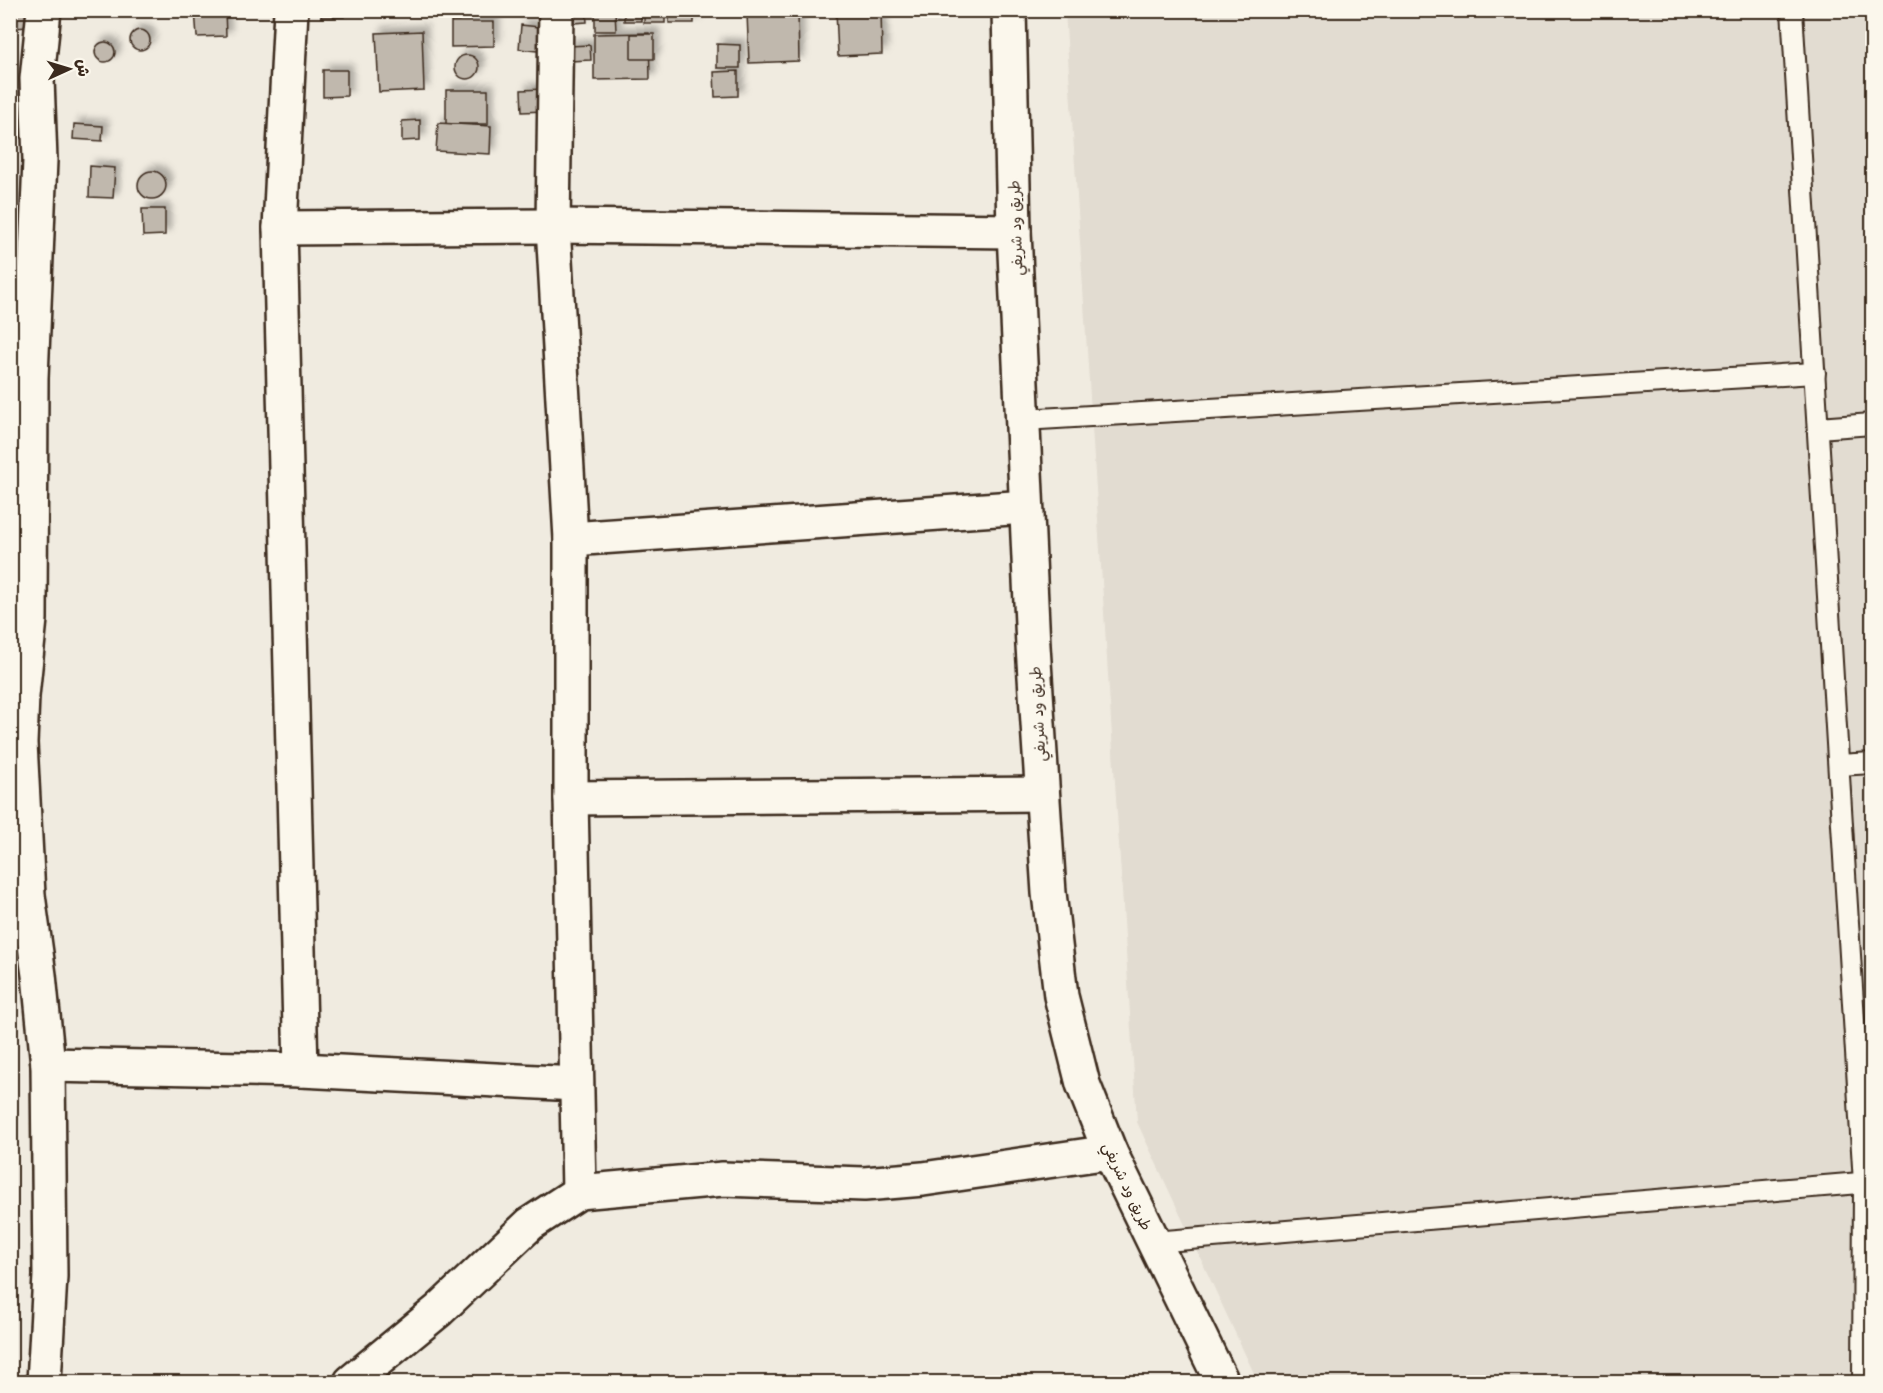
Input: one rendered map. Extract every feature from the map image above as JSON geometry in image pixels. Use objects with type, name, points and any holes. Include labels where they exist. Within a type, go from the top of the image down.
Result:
[{"type":"street","points":[[44,10],[24,79],[40,160],[31,378],[30,619],[20,743],[28,895],[48,1065],[50,1276],[44,1383]]},
{"type":"street","points":[[291,10],[280,228],[301,1070]]},
{"type":"street","points":[[556,10],[553,226],[571,539],[572,798],[579,1192]]},
{"type":"street","name":"طريق ود شريفي","points":[[1009,10],[1014,231],[1026,507],[1049,893],[1061,996],[1083,1084],[1110,1152],[1222,1383]]},
{"type":"street","points":[[280,228],[553,226],[1014,231]]},
{"type":"street","points":[[571,539],[1026,507]]},
{"type":"street","points":[[572,798],[1042,794]]},
{"type":"street","points":[[48,1065],[301,1070],[576,1084]]},
{"type":"street","points":[[351,1383],[439,1310],[530,1224],[579,1192],[723,1179],[864,1184],[923,1179],[1110,1152]]},
{"type":"lane","points":[[1792,10],[1839,765],[1868,1182],[1863,1383]]},
{"type":"lane","points":[[1023,420],[1815,373]]},
{"type":"lane","points":[[1818,428],[1872,424]]},
{"type":"lane","points":[[1839,765],[1872,763]]},
{"type":"lane","points":[[1154,1242],[1868,1182]]},
{"type":"shaded area","points":[[1065,11],[1872,11],[1872,1382],[1258,1382],[1137,1122]]},
{"type":"building","points":[[10,10],[31,10],[32,27],[10,28]]},
{"type":"building","points":[[195,10],[225,10],[226,36],[197,37]]},
{"type":"building","points":[[321,10],[344,10],[344,17],[321,17]]},
{"type":"building","points":[[372,10],[426,10],[426,16],[372,16]]},
{"type":"building","points":[[426,10],[466,10],[466,17],[426,16]]},
{"type":"building","points":[[573,10],[586,10],[587,22],[574,23]]},
{"type":"building","points":[[595,10],[615,10],[616,31],[595,31]]},
{"type":"building","points":[[624,10],[641,10],[641,21],[624,21]]},
{"type":"building","points":[[644,10],[665,10],[665,23],[644,23]]},
{"type":"building","points":[[669,10],[694,10],[694,23],[669,23]]},
{"type":"building","points":[[836,10],[881,10],[882,54],[838,56]]},
{"type":"building","points":[[798,12],[799,61],[749,63],[747,13]]},
{"type":"building","points":[[451,22],[494,22],[494,46],[451,47]]},
{"type":"building","points":[[521,25],[548,28],[546,52],[519,49]]},
{"type":"building","points":[[140,30],[147,33],[150,40],[147,47],[140,50],[133,47],[130,40],[133,33]]},
{"type":"building","points":[[422,31],[424,90],[379,92],[376,33]]},
{"type":"building","points":[[649,33],[650,79],[594,80],[594,34]]},
{"type":"building","points":[[631,34],[654,34],[654,59],[631,59]]},
{"type":"building","points":[[105,42],[112,45],[115,52],[112,59],[105,62],[98,59],[95,52],[98,45]]},
{"type":"building","points":[[717,44],[740,45],[740,68],[717,68]]},
{"type":"building","points":[[590,45],[591,60],[569,61],[568,46]]},
{"type":"building","points":[[467,55],[476,58],[479,67],[476,76],[467,79],[458,76],[455,67],[458,58]]},
{"type":"building","points":[[323,70],[347,70],[347,96],[323,97]]},
{"type":"building","points":[[738,71],[738,96],[715,97],[714,72]]},
{"type":"building","points":[[543,89],[544,111],[522,112],[521,90]]},
{"type":"building","points":[[446,90],[488,90],[488,124],[446,124]]},
{"type":"building","points":[[420,120],[420,140],[402,141],[402,121]]},
{"type":"building","points":[[438,123],[491,126],[490,154],[436,151]]},
{"type":"building","points":[[74,124],[103,126],[102,141],[73,139]]},
{"type":"building","points":[[90,166],[115,168],[113,198],[89,197]]},
{"type":"building","points":[[152,171],[162,175],[166,185],[162,195],[152,199],[142,195],[138,185],[142,175]]},
{"type":"building","points":[[142,209],[165,209],[165,235],[143,236]]}]
